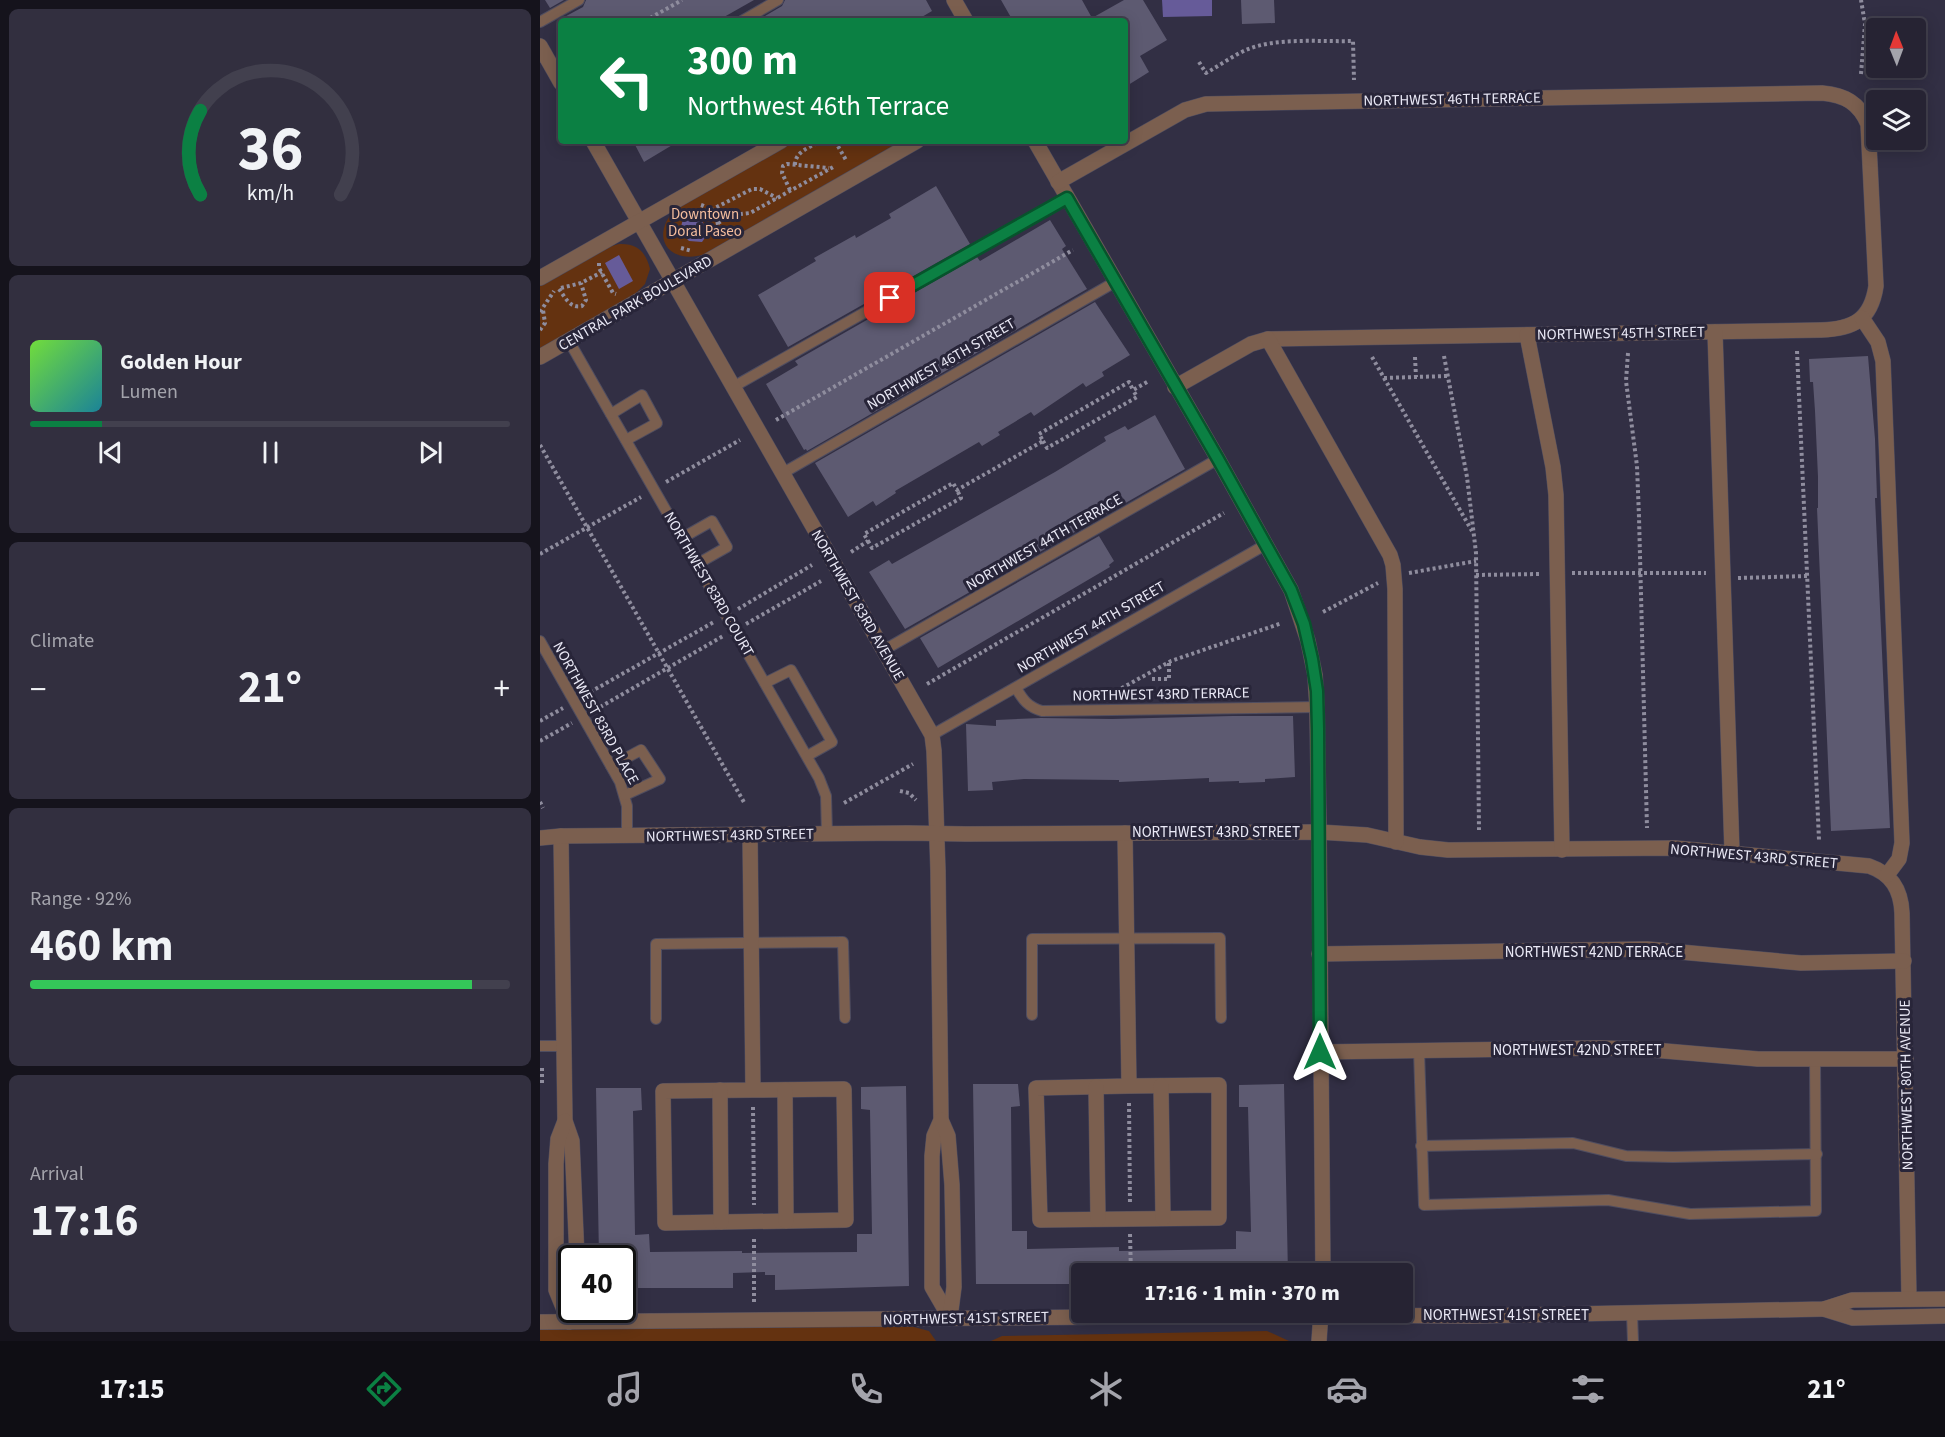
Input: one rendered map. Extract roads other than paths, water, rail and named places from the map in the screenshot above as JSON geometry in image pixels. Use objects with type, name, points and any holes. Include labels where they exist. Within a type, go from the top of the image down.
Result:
[{"type":"street","points":[[954,0],[964,18]]},
{"type":"street","points":[[540,46],[558,78]]},
{"type":"street","name":"NORTHWEST 46TH TERRACE","points":[[1128,142],[1185,110],[1206,104],[1822,93],[1842,96],[1851,100],[1860,110],[1868,124],[1869,133],[1876,286],[1873,302],[1862,318]]},
{"type":"street","name":"NORTHWEST 83RD AVENUE","points":[[595,144],[932,735],[937,834],[941,1119],[948,1136],[952,1185],[954,1287],[950,1318]]},
{"type":"street","points":[[540,278],[776,144]]},
{"type":"street","name":"CENTRAL PARK BOULEVARD","points":[[540,357],[912,144]]},
{"type":"street","points":[[1037,144],[1291,590],[1304,624],[1315,675],[1317,707],[1323,1263]]},
{"type":"street","name":"NORTHWEST 46TH TERRACE","points":[[1058,182],[1125,144]]},
{"type":"street","points":[[1862,318],[1878,342],[1883,361],[1902,843],[1899,859],[1887,875]]},
{"type":"street","name":"NORTHWEST 45TH STREET","points":[[1175,387],[1251,344],[1268,339],[1833,330],[1854,324],[1862,318]]},
{"type":"street","points":[[1715,332],[1732,852]]},
{"type":"street","points":[[1527,335],[1553,466],[1556,495],[1562,850]]},
{"type":"street","points":[[1268,339],[1390,555],[1393,566],[1396,842]]},
{"type":"street","points":[[1125,832],[1129,1094]]},
{"type":"street","name":"NORTHWEST 43RD STREET","points":[[540,838],[750,834],[1319,832],[1358,834],[1420,847],[1457,850],[1675,848],[1732,852],[1859,864],[1876,868],[1887,875]]},
{"type":"street","points":[[750,834],[753,1098]]},
{"type":"street","points":[[561,836],[565,1121],[572,1140],[577,1245]]},
{"type":"street","name":"NORTHWEST 80TH AVENUE","points":[[1887,875],[1894,882],[1901,896],[1910,1299]]},
{"type":"street","name":"NORTHWEST 42ND TERRACE","points":[[1319,954],[1647,949],[1801,963],[1904,961]]},
{"type":"street","name":"NORTHWEST 42ND STREET","points":[[1320,1052],[1621,1048],[1758,1059],[1906,1059]]},
{"type":"street","points":[[1219,1084],[1219,1218],[1040,1220],[1036,1088],[1096,1087],[1129,1094],[1161,1086],[1219,1084]]},
{"type":"street","points":[[1161,1086],[1163,1218]]},
{"type":"street","points":[[1096,1087],[1098,1219]]},
{"type":"street","points":[[844,1089],[846,1220],[665,1223],[663,1091],[720,1090],[753,1098],[785,1090],[844,1089]]},
{"type":"street","points":[[720,1090],[721,1222]]},
{"type":"street","points":[[785,1090],[786,1221]]},
{"type":"street","name":"NORTHWEST 83RD AVENUE","points":[[941,1119],[934,1136],[932,1156],[932,1287],[950,1318]]},
{"type":"street","points":[[558,1293],[556,1290],[556,1164],[558,1139],[565,1121]]},
{"type":"street","name":"NORTHWEST 41ST STREET","points":[[1413,1315],[1632,1314],[1824,1309],[1852,1300],[1945,1299]]},
{"type":"street","name":"NORTHWEST 41ST STREET","points":[[1824,1309],[1853,1318],[1945,1316]]},
{"type":"street","name":"NORTHWEST 41ST STREET","points":[[636,1316],[1071,1317]]},
{"type":"street","name":"NORTHWEST 41ST STREET","points":[[540,1322],[558,1319]]},
{"type":"street","points":[[1319,1341],[1320,1323]]},
{"type":"lane","points":[[540,22],[579,0]]},
{"type":"lane","points":[[747,18],[778,0]]},
{"type":"lane","points":[[733,387],[1067,198]]},
{"type":"lane","name":"NORTHWEST 46TH STREET","points":[[783,473],[1115,282]]},
{"type":"lane","name":"NORTHWEST 83RD COURT","points":[[569,341],[825,790],[827,834]]},
{"type":"lane","points":[[611,414],[642,395],[657,423],[626,440]]},
{"type":"lane","name":"NORTHWEST 44TH TERRACE","points":[[884,650],[1218,459]]},
{"type":"lane","points":[[682,538],[712,520],[728,547],[697,564]]},
{"type":"lane","name":"NORTHWEST 44TH STREET","points":[[932,735],[1265,545]]},
{"type":"lane","name":"NORTHWEST 83RD PLACE","points":[[540,641],[625,795],[627,836]]},
{"type":"lane","points":[[765,683],[791,670],[832,741],[807,756]]},
{"type":"lane","name":"NORTHWEST 43RD TERRACE","points":[[1017,687],[1025,702],[1042,711],[1317,707]]},
{"type":"lane","points":[[611,766],[641,750],[660,779],[625,795]]},
{"type":"lane","points":[[1032,1015],[1032,939],[1220,938],[1221,1018]]},
{"type":"lane","points":[[656,1018],[656,944],[843,942],[845,1018]]},
{"type":"lane","points":[[540,1046],[564,1046]]},
{"type":"lane","points":[[1419,1051],[1424,1205],[1608,1200],[1690,1214],[1816,1210],[1815,1060]]},
{"type":"lane","points":[[1421,1146],[1573,1143],[1626,1156],[1816,1154]]},
{"type":"lane","points":[[1632,1314],[1633,1341]]},
{"type":"park label","name":"Downtown Doral Paseo","points":[[705,222]]}]
